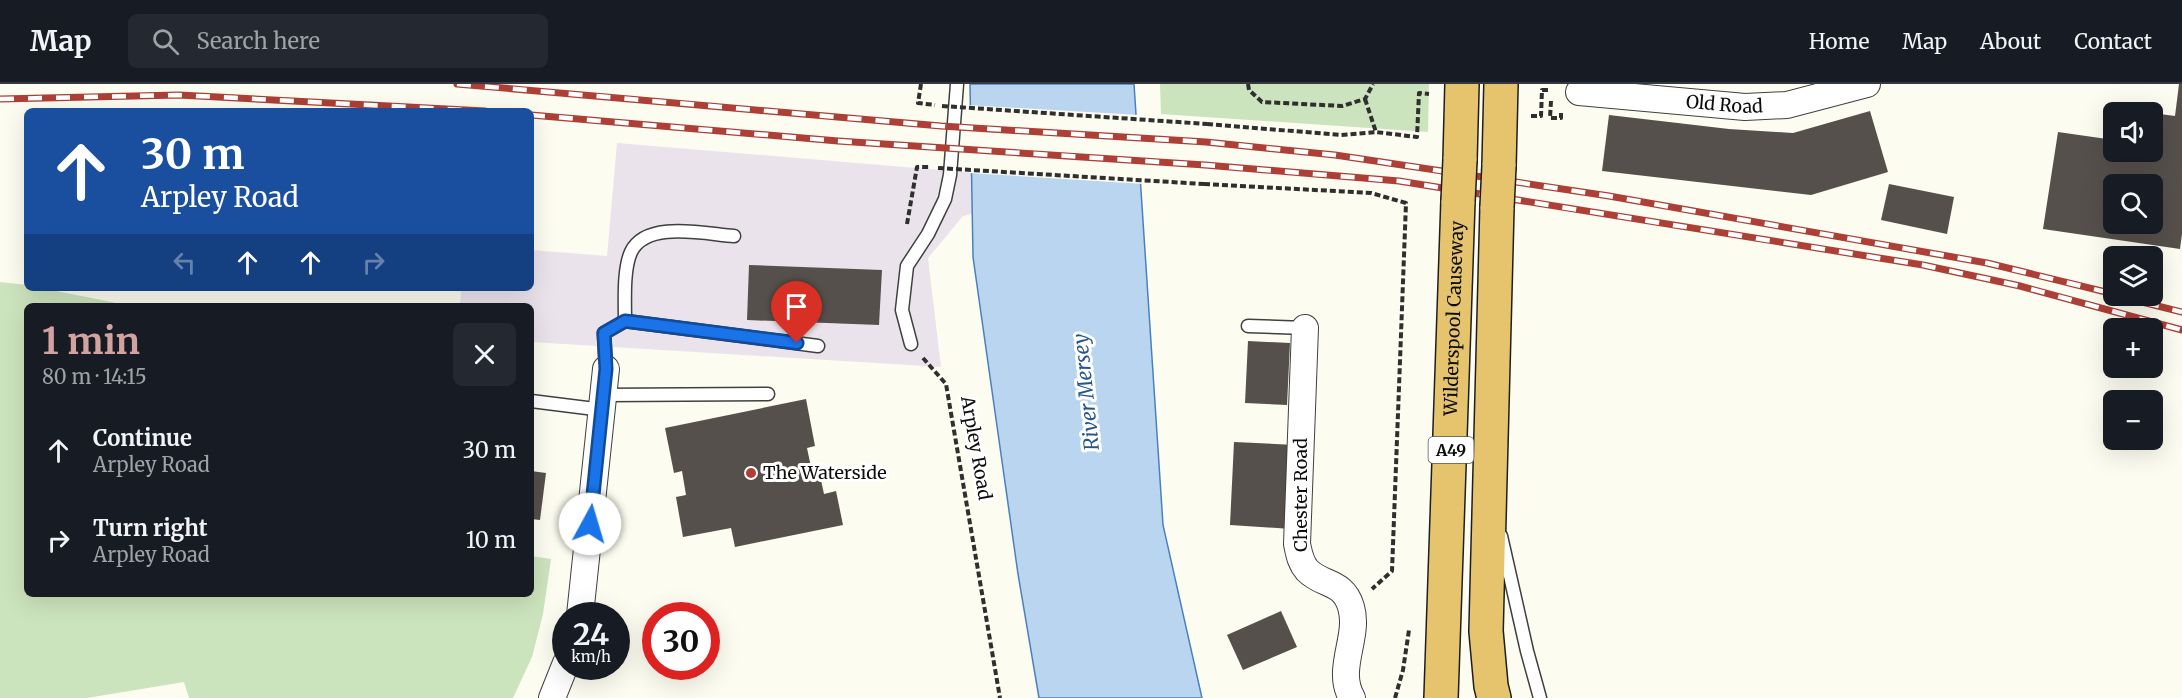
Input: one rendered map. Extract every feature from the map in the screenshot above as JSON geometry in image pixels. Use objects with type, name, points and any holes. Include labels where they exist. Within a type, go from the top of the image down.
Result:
[{"type":"highway","name":"A49","points":[[1494,698],[1486,631],[1501,84]]},
{"type":"highway","name":"Wilderspool Causeway","points":[[1441,698],[1460,160],[1447,89]]},
{"type":"street","name":"Old Road","points":[[1570,99],[1745,106],[1787,105],[1868,84]]},
{"type":"street","name":"Chester Road","points":[[1305,328],[1298,544],[1300,560],[1307,570],[1335,585],[1346,594],[1352,608]]},
{"type":"street","points":[[581,602],[606,369]]},
{"type":"street","points":[[1349,696],[1345,674],[1353,627],[1352,608]]},
{"type":"street","points":[[552,698],[559,680]]},
{"type":"lane","points":[[911,344],[903,310],[907,266],[928,234],[945,199],[950,175],[957,84]]},
{"type":"lane","points":[[625,321],[627,268],[630,253],[637,243],[648,235],[661,232],[734,236]]},
{"type":"lane","points":[[606,369],[604,333],[625,321],[818,346]]},
{"type":"lane","name":"Chester Road","points":[[1248,326],[1305,328]]},
{"type":"lane","points":[[534,401],[603,402],[768,394]]},
{"type":"lane","points":[[1491,488],[1527,651],[1540,698]]},
{"type":"path","points":[[921,84],[918,103],[942,106],[1341,135],[1376,132],[1417,137],[1419,93],[1447,89]]},
{"type":"path","points":[[1248,84],[1249,90],[1262,102],[1342,106],[1365,99],[1373,84]]},
{"type":"path","points":[[1541,116],[1542,90],[1551,90],[1550,117],[1561,118],[1570,99]]},
{"type":"path","points":[[1365,99],[1376,132]]},
{"type":"path","points":[[907,266],[905,238],[917,166],[1371,194],[1406,203],[1392,571],[1352,608]]},
{"type":"path","name":"Arpley Road","points":[[911,344],[946,384],[1000,698]]},
{"type":"path","points":[[1395,698],[1402,670]]},
{"type":"shaded area","points":[[617,143],[976,173],[979,212],[963,216],[928,258],[941,367],[534,342],[534,303],[460,303],[461,291],[534,291],[534,250],[607,256]]},
{"type":"green space","points":[[1160,84],[1429,84],[1428,132],[1161,114]]},
{"type":"green space","points":[[0,282],[24,285],[24,291],[56,291],[117,303],[24,303],[24,597],[534,597],[534,556],[551,559],[543,614],[532,657],[513,698],[189,698],[184,682],[87,698],[0,698]]},
{"type":"water","name":"River Mersey","points":[[970,84],[1134,84],[1163,525],[1202,698],[1039,698],[1018,574],[973,257]]},
{"type":"pier","points":[[967,105],[1139,115],[1144,184],[969,173]]},
{"type":"building","points":[[2179,84],[2182,84],[2182,234],[2180,249],[2043,229],[2058,132],[2103,138],[2103,162],[2163,162],[2163,114],[2175,116]]},
{"type":"building","points":[[1870,111],[1888,172],[1811,195],[1602,171],[1609,115],[1729,129],[1793,133]]},
{"type":"building","points":[[1889,184],[1954,197],[1947,234],[1881,220]]},
{"type":"building","points":[[749,265],[882,270],[879,325],[747,320]]},
{"type":"building","points":[[1248,341],[1290,343],[1287,405],[1245,403]]},
{"type":"building","name":"The Waterside","points":[[806,399],[815,446],[807,448],[812,472],[819,471],[824,494],[836,491],[843,525],[735,547],[731,528],[683,537],[676,497],[686,495],[682,471],[674,473],[665,428]]},
{"type":"building","points":[[1234,442],[1295,445],[1291,529],[1230,525]]},
{"type":"building","points":[[534,471],[546,473],[540,520],[534,519]]},
{"type":"building","points":[[1281,611],[1297,647],[1243,670],[1227,635]]},
{"type":"railway","points":[[457,84],[941,126],[1206,142],[1335,155],[1609,196],[1987,263],[2103,291]]},
{"type":"railway","points":[[0,99],[179,95],[428,108]]},
{"type":"railway","points":[[534,115],[838,141],[1205,165],[1399,181],[1923,265],[2020,286],[2182,330]]},
{"type":"railway","points":[[2158,306],[2182,312]]},
{"type":"place","name":"The Waterside","points":[[751,473]]},
{"type":"route","points":[[590,524],[603,410],[606,369],[604,333],[625,321],[797,343]]}]
